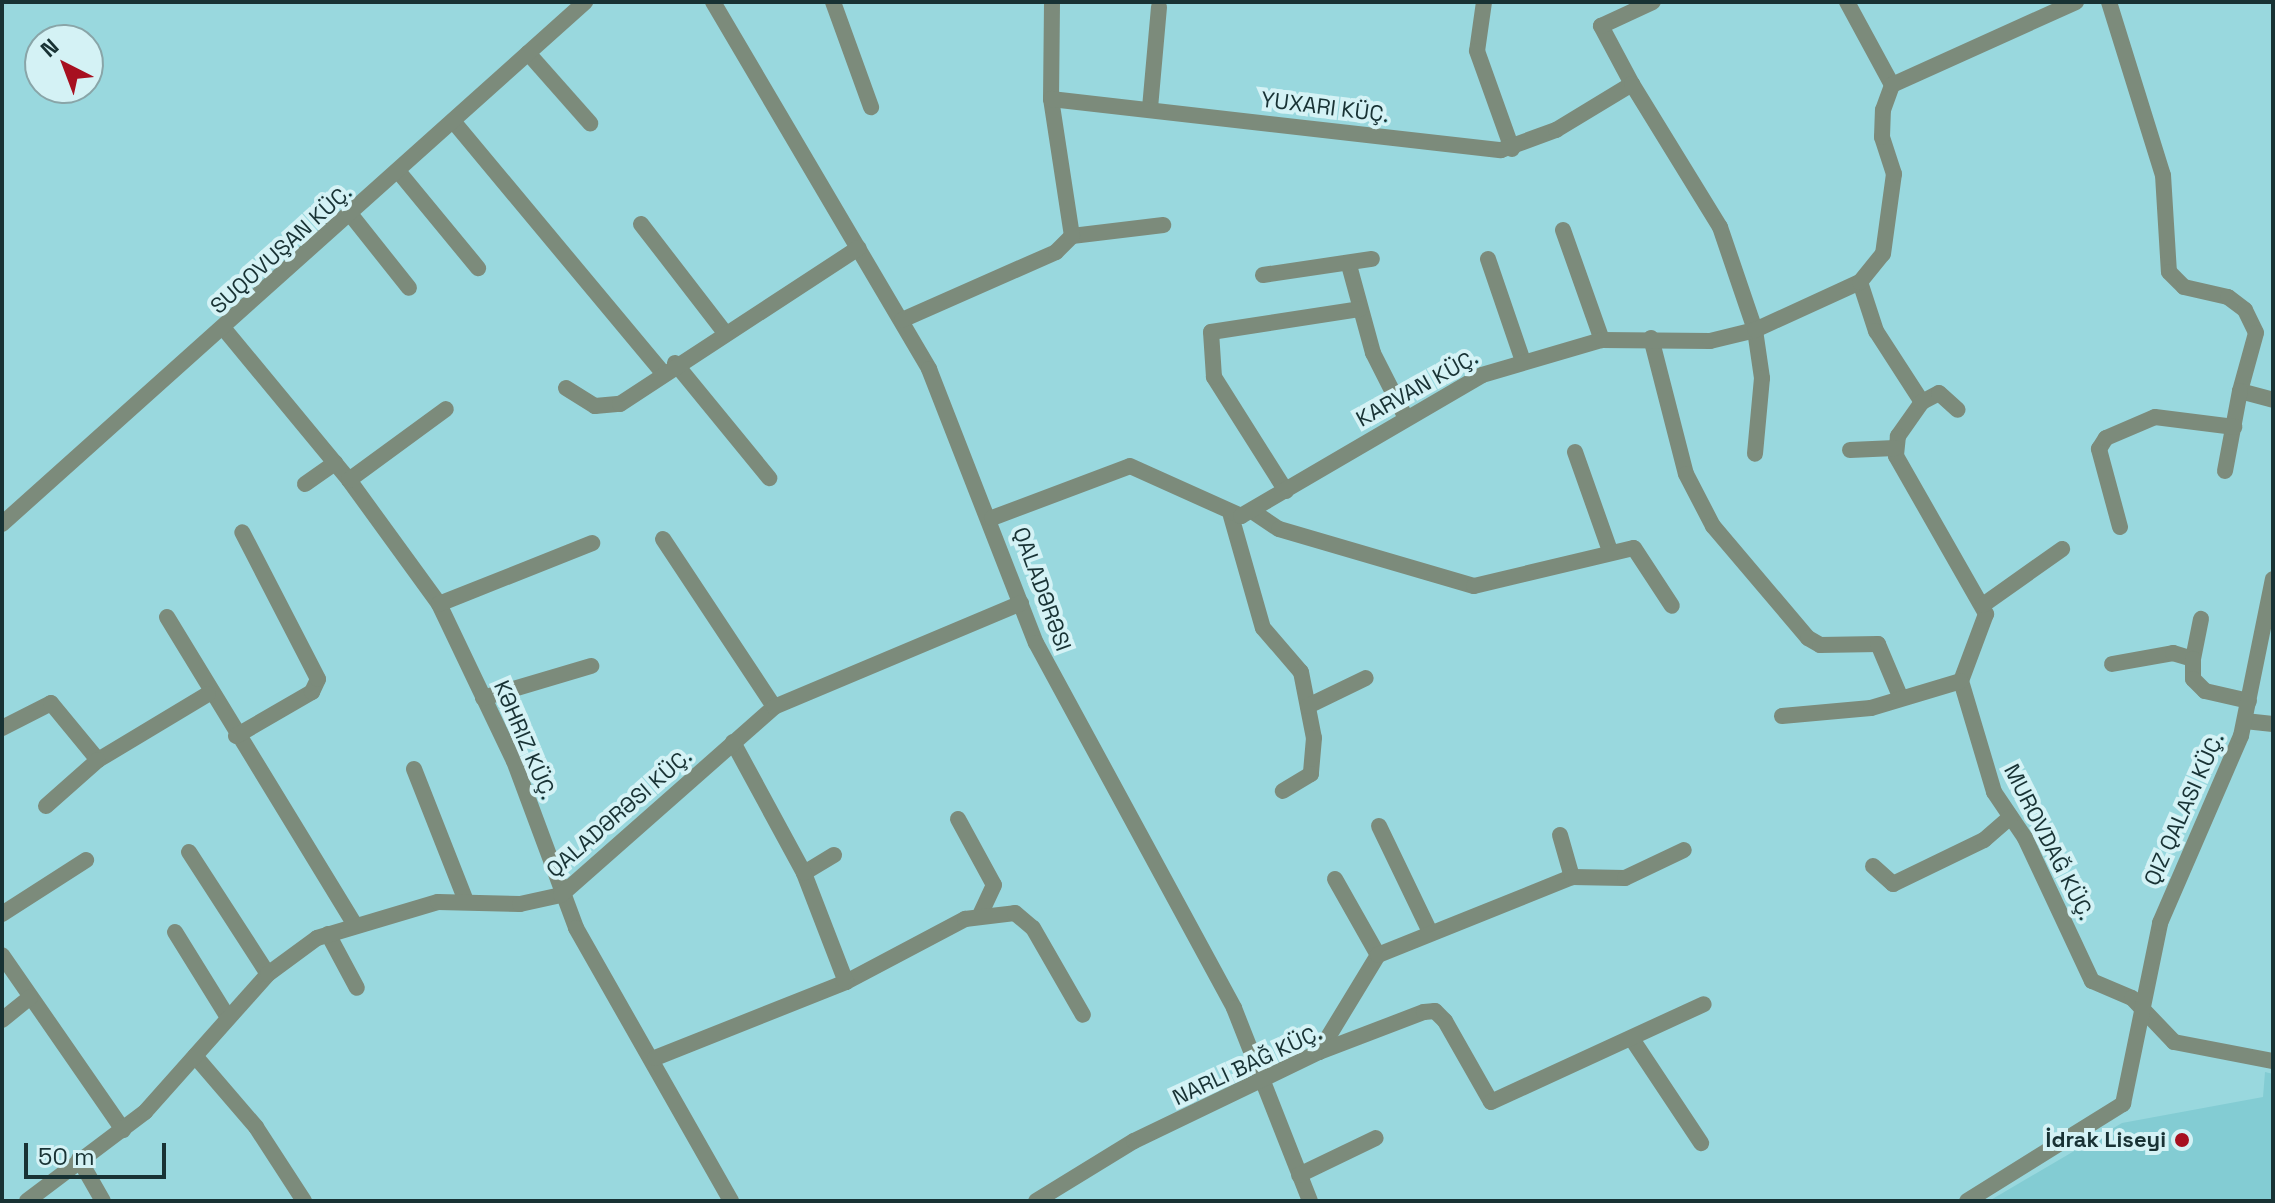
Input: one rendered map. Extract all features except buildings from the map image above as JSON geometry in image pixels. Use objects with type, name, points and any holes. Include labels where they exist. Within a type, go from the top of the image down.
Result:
[{"type":"street","name":"SUQOVUŞAN KÜÇ.","points":[[2,524],[225,330],[585,2]]},
{"type":"street","name":"QALADƏRƏSI","points":[[713,2],[902,320],[959,432],[1021,603],[1057,689],[1169,881],[1268,1083],[1310,1201]]},
{"type":"street","points":[[833,2],[871,107]]},
{"type":"street","points":[[1052,2],[1051,99],[1072,236]]},
{"type":"street","points":[[1484,2],[1477,51],[1512,149]]},
{"type":"street","points":[[1653,2],[1601,26],[1632,84],[1720,227],[1755,330],[1762,378],[1755,454]]},
{"type":"street","points":[[1847,2],[1883,56],[1892,85],[2076,2]]},
{"type":"street","points":[[2109,2],[2163,175],[2169,272],[2184,287],[2239,303],[2253,320],[2225,471]]},
{"type":"street","points":[[1150,108],[1159,7]]},
{"type":"street","points":[[528,53],[590,123]]},
{"type":"street","points":[[1051,99],[1512,149],[1632,84]]},
{"type":"street","name":"KARVAN KÜÇ.","points":[[1231,516],[1252,511],[1405,416],[1523,361],[1602,340],[1651,338],[1710,341],[1755,330],[1860,282],[1883,254],[1894,174],[1882,137],[1883,110],[1892,85]]},
{"type":"street","points":[[453,121],[769,478]]},
{"type":"street","points":[[398,171],[478,268]]},
{"type":"street","points":[[351,215],[409,288]]},
{"type":"street","points":[[641,224],[723,330]]},
{"type":"street","points":[[902,320],[1056,252],[1072,236],[1163,225]]},
{"type":"street","points":[[1563,230],[1602,340]]},
{"type":"street","points":[[566,388],[606,408],[723,330],[858,248]]},
{"type":"street","points":[[1263,275],[1349,265],[1372,259]]},
{"type":"street","points":[[1488,259],[1523,361]]},
{"type":"street","points":[[1349,265],[1359,309],[1405,416]]},
{"type":"street","points":[[1860,282],[1876,331],[1922,402]]},
{"type":"street","points":[[1286,491],[1214,377],[1211,332],[1359,309]]},
{"type":"street","name":"KƏHRIZ KÜÇ.","points":[[225,330],[349,480],[439,604],[514,761],[561,895],[655,1058],[731,1201]]},
{"type":"street","points":[[1651,338],[1686,474],[1713,526],[1808,638],[1820,645],[1878,644],[1900,696]]},
{"type":"street","points":[[2240,391],[2273,400]]},
{"type":"street","points":[[1895,448],[1922,402],[1939,393],[1958,410]]},
{"type":"street","points":[[349,480],[446,409]]},
{"type":"street","points":[[2120,527],[2099,449],[2106,438],[2155,417],[2234,427]]},
{"type":"street","points":[[1850,450],[1895,448]]},
{"type":"street","points":[[1782,716],[1858,711],[1900,696],[1961,681],[1986,627],[1983,605],[1895,448]]},
{"type":"street","points":[[1575,452],[1610,551]]},
{"type":"street","points":[[305,484],[335,463]]},
{"type":"street","points":[[992,518],[1130,466],[1231,516],[1263,628],[1294,657],[1308,706],[1316,764],[1283,791]]},
{"type":"street","points":[[1252,511],[1279,529],[1474,586],[1506,584],[1610,551],[1634,548],[1672,606]]},
{"type":"street","points":[[236,736],[312,692],[318,679],[242,532]]},
{"type":"street","points":[[663,539],[774,707]]},
{"type":"street","points":[[439,604],[592,543]]},
{"type":"street","points":[[1983,605],[2062,549]]},
{"type":"street","points":[[1967,1201],[2119,1110],[2145,1010],[2148,970],[2178,869],[2245,721],[2273,579]]},
{"type":"street","name":"QALADƏRƏSI KÜÇ.","points":[[27,1201],[79,1159],[123,1130],[268,974],[328,934],[353,922],[466,901],[520,904],[561,895],[774,707],[1021,603]]},
{"type":"street","points":[[167,617],[208,694],[353,922]]},
{"type":"street","points":[[2201,619],[2193,659],[2197,686],[2249,701]]},
{"type":"street","points":[[2112,664],[2151,653],[2193,659]]},
{"type":"street","points":[[483,698],[591,666]]},
{"type":"street","points":[[1308,706],[1366,678]]},
{"type":"street","name":"MUROVDAĞ KÜÇ.","points":[[1961,681],[1994,792],[2010,817],[2092,981],[2145,1010],[2174,1042],[2273,1061]]},
{"type":"street","points":[[46,806],[98,760],[208,694]]},
{"type":"street","points":[[2,728],[51,703],[98,760]]},
{"type":"street","points":[[2245,721],[2273,724]]},
{"type":"street","points":[[733,742],[804,873],[846,982]]},
{"type":"street","points":[[414,769],[466,901]]},
{"type":"street","points":[[1873,866],[1893,884],[1984,840],[2010,817]]},
{"type":"street","points":[[958,819],[994,885],[981,913]]},
{"type":"street","points":[[1379,826],[1429,930]]},
{"type":"street","points":[[1560,835],[1572,877]]},
{"type":"street","points":[[1319,1052],[1352,987],[1378,955],[1429,930],[1516,904],[1572,877],[1625,878],[1684,850]]},
{"type":"street","points":[[189,852],[268,974]]},
{"type":"street","points":[[804,873],[834,855]]},
{"type":"street","points":[[2,914],[86,860]]},
{"type":"street","points":[[1335,879],[1378,955]]},
{"type":"street","points":[[655,1058],[846,982],[981,913],[1026,918],[1083,1015]]},
{"type":"street","points":[[175,932],[227,1016]]},
{"type":"street","points":[[328,934],[357,988]]},
{"type":"street","points":[[2,955],[123,1130]]},
{"type":"street","points":[[2,1020],[30,997]]},
{"type":"street","points":[[1036,1201],[1134,1141],[1268,1083],[1319,1052],[1435,1011],[1491,1102],[1704,1004]]},
{"type":"street","points":[[1632,1039],[1701,1143]]},
{"type":"street","points":[[195,1056],[256,1127],[304,1201]]},
{"type":"street","points":[[1299,1175],[1376,1138]]},
{"type":"street","points":[[79,1159],[103,1201]]},
{"type":"shaded area","name":"İdrak Liseyi","points":[[2265,1072],[2273,1074],[2273,1201],[1989,1201],[2122,1123],[2263,1097]]},
{"type":"place","name":"İdrak Liseyi","points":[[2182,1140]]}]
